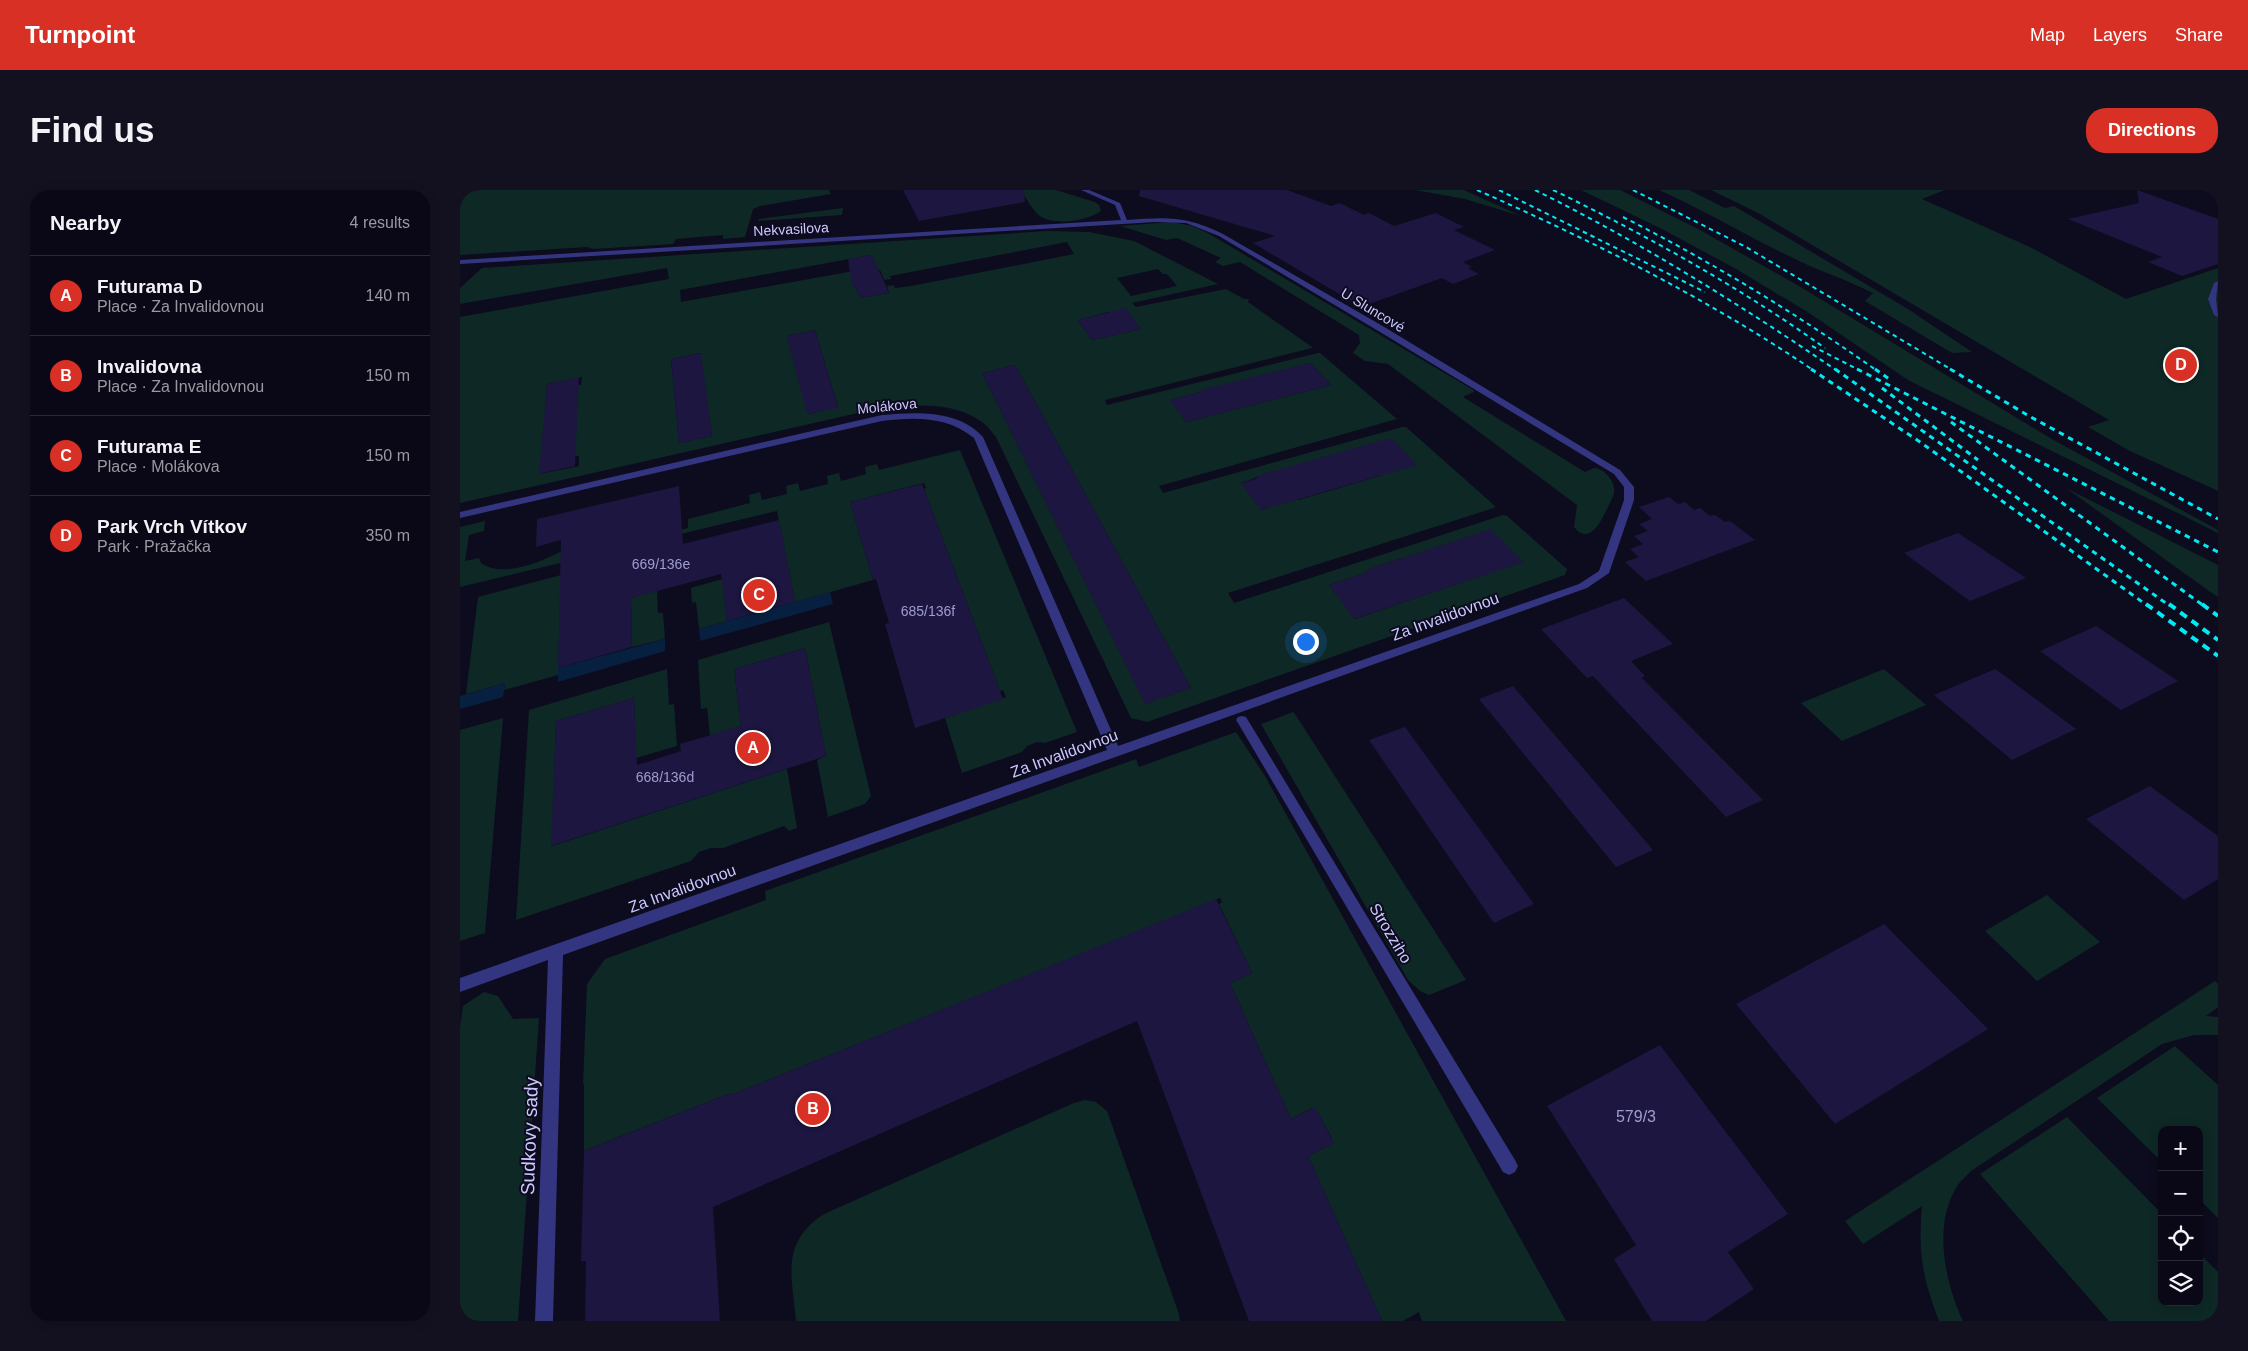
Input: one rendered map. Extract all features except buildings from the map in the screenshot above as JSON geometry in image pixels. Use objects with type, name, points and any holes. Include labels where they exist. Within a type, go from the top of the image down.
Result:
[{"type":"main road","points":[[2209,190],[2218,193]]},
{"type":"street","points":[[1084,190],[1108,198],[1118,204],[1124,216],[1124,222]]},
{"type":"street","name":"U Sluncové","points":[[1124,222],[1186,221],[1221,235],[1383,330],[1617,472],[1629,487],[1629,500]]},
{"type":"street","name":"Nekvasilova","points":[[460,262],[1124,222]]},
{"type":"street","points":[[2218,282],[2212,299],[2218,315]]},
{"type":"street","name":"Molákova","points":[[460,515],[882,418],[904,415],[925,416],[961,425],[971,430],[978,437],[1115,753]]},
{"type":"street","name":"Za Invalidovnou","points":[[460,985],[1583,586],[1604,573],[1629,500]]},
{"type":"street","name":"Strozziho","points":[[1242,720],[1509,1166]]},
{"type":"street","name":"Sudkovy sady","points":[[544,1321],[556,952]]},
{"type":"green space","points":[[460,190],[829,190],[831,194],[760,206],[753,209],[745,237],[723,239],[723,235],[676,239],[673,244],[460,255]]},
{"type":"green space","points":[[1021,190],[1056,190],[1095,202],[1099,205],[1101,211],[1080,220],[1054,221],[1046,219],[1034,211]]},
{"type":"green space","points":[[1415,190],[1464,190],[1521,216],[1465,199]]},
{"type":"green space","points":[[1581,190],[1620,190],[1700,230],[1799,286],[2050,438],[2218,530],[2218,533],[1908,380],[1806,311],[1736,269],[1662,229]]},
{"type":"green space","points":[[1659,190],[1689,190],[1725,208],[1734,206],[1908,309],[1972,352],[1952,353],[1865,301],[1873,293],[1799,261]]},
{"type":"green space","points":[[1711,190],[1945,190],[1922,199],[2030,247],[2126,299],[2218,268],[2218,491],[2130,451],[2088,427],[2109,420],[1758,213]]},
{"type":"green space","points":[[843,208],[842,215],[758,221],[759,219]]},
{"type":"green space","points":[[1172,222],[1192,226],[1206,232],[1475,391],[1463,397],[1585,472],[1594,468],[1602,470],[1611,480],[1614,493],[1599,524],[1590,533],[1580,532],[1574,527],[1577,505],[1388,364],[1365,361],[1353,353],[1360,343],[1359,335],[1240,262],[1223,266],[1215,262],[1221,258],[1177,238],[1166,240],[1120,226]]},
{"type":"green space","points":[[1047,231],[1089,232],[1134,241],[1218,284],[1132,303],[1136,307],[1226,289],[1244,299],[1249,299],[1248,302],[1312,348],[1105,400],[1107,405],[1320,353],[1397,419],[1159,486],[1163,493],[1406,427],[1495,506],[1494,508],[1228,593],[1234,603],[1503,515],[1507,516],[1567,569],[1565,575],[1147,722],[1131,718],[996,437],[982,422],[956,410],[918,405],[880,408],[460,503],[460,317],[669,279],[667,268],[460,304],[460,288],[482,268]],"holes":[[[1067,242],[1074,254],[911,286],[895,288],[893,285],[887,286],[889,293],[860,298],[855,286],[852,286],[854,284],[852,275],[880,270],[884,280],[891,279],[890,276]],[[871,255],[876,267],[681,302],[680,290]],[[1158,269],[1163,274],[1167,274],[1177,286],[1131,296],[1117,278]],[[1108,312],[1131,316],[1141,329],[1092,340],[1078,320]],[[815,330],[838,407],[808,414],[787,336]],[[700,353],[712,436],[679,443],[671,359]],[[1310,363],[1331,385],[1186,422],[1171,400]],[[1015,365],[1191,688],[1145,703],[982,373]],[[582,377],[581,385],[578,385],[575,456],[579,456],[579,466],[540,474],[547,384]],[[1275,471],[1277,473],[1383,475],[1298,500],[1296,498],[1262,510],[1241,483]],[[1402,558],[1522,562],[1504,568],[1501,566],[1486,574],[1355,619],[1329,585]]]},
{"type":"green space","points":[[960,450],[1077,732],[1045,743],[1037,742],[1027,746],[1022,752],[962,773],[945,718],[1006,697],[1003,690],[1000,691],[924,489],[926,488],[924,483],[850,502],[873,580],[795,602],[777,511],[460,587],[460,527],[485,521],[484,531],[469,535],[465,561],[479,558],[481,563],[490,567],[511,569],[523,567],[564,550],[575,556],[688,528],[688,519],[750,503],[749,495],[760,492],[762,500],[787,494],[786,486],[798,483],[800,491],[828,484],[827,476],[839,473],[841,481],[866,474],[865,467],[877,464],[879,470]]},
{"type":"green space","points":[[2066,488],[2218,565],[2218,597],[2209,591]]},
{"type":"green space","points":[[561,575],[558,675],[504,690],[505,683],[466,694],[478,597]]},
{"type":"green space","points":[[722,579],[727,621],[699,629],[696,602],[692,603],[691,588]]},
{"type":"green space","points":[[657,590],[658,613],[663,613],[665,639],[632,647],[631,598]]},
{"type":"green space","points":[[829,622],[871,796],[865,804],[828,817],[817,760],[826,756],[805,648],[734,669],[741,726],[710,736],[707,708],[701,709],[698,660]]},
{"type":"green space","points":[[667,669],[669,705],[674,704],[677,746],[636,758],[634,698],[556,721],[552,846],[787,769],[797,828],[789,831],[784,826],[723,848],[711,848],[699,852],[691,861],[516,920],[529,710]]},
{"type":"green space","points":[[1884,669],[1926,705],[1842,741],[1801,703]]},
{"type":"green space","points":[[1293,712],[1466,980],[1429,995],[1420,991],[1408,980],[1261,724]]},
{"type":"green space","points":[[503,718],[485,933],[460,941],[460,730]]},
{"type":"green space","points":[[1236,732],[1265,776],[1566,1321],[1422,1321],[1419,1312],[1403,1321],[1382,1321],[1308,1156],[1330,1145],[1332,1138],[1316,1110],[1312,1108],[1291,1119],[1230,983],[1252,973],[1219,904],[1222,902],[1220,898],[731,1095],[728,1094],[586,1150],[584,1153],[583,1085],[587,984],[605,959],[766,900],[765,891],[1136,759],[1139,767]]},
{"type":"green space","points":[[2047,895],[2100,942],[2037,981],[1985,931]]},
{"type":"green space","points":[[2215,981],[2218,984],[2218,1007],[2206,1016],[2218,1017],[2218,1035],[2194,1035],[2162,1044],[1971,1171],[1959,1183],[1950,1200],[1945,1217],[1943,1235],[1944,1253],[1951,1289],[1963,1321],[1939,1321],[1933,1305],[1925,1277],[1921,1251],[1922,1206],[1863,1244],[1845,1221]]},
{"type":"green space","points":[[484,992],[498,996],[513,1019],[539,1018],[518,1321],[460,1321],[460,1027],[463,1006]]},
{"type":"green space","points":[[2175,1046],[2218,1085],[2218,1218],[2203,1203],[2203,1126],[2158,1126],[2158,1158],[2097,1098]]},
{"type":"green space","points":[[1085,1100],[1096,1102],[1107,1111],[1180,1321],[796,1321],[792,1275],[795,1249],[800,1237],[810,1225],[824,1214],[1074,1103]]},
{"type":"green space","points":[[2067,1117],[2158,1210],[2158,1306],[2203,1306],[2203,1257],[2218,1272],[2218,1321],[2109,1321],[1980,1174]]},
{"type":"water","points":[[830,592],[833,604],[700,641],[699,629]]},
{"type":"water","points":[[665,639],[665,651],[558,682],[558,668]]},
{"type":"water","points":[[505,683],[503,697],[460,709],[460,696]]},
{"type":"railway","points":[[1477,190],[1649,272],[1733,319],[1813,370]]},
{"type":"railway","points":[[1499,190],[1705,292]]},
{"type":"railway","points":[[1535,190],[1651,252],[1763,321],[1836,370]]},
{"type":"railway","points":[[1553,190],[1692,263],[1760,304],[1825,348]]},
{"type":"railway","points":[[1633,190],[1746,247],[1952,370]]},
{"type":"railway","points":[[1623,217],[1689,252],[1752,289],[1815,328],[1876,370]]},
{"type":"railway","points":[[1812,346],[1859,370]]},
{"type":"railway","points":[[1811,369],[1920,442],[2148,606]]},
{"type":"railway","points":[[1835,369],[2170,606]]},
{"type":"railway","points":[[1857,369],[2218,552]]},
{"type":"railway","points":[[1875,369],[1892,381]]},
{"type":"railway","points":[[1950,369],[2029,416],[2218,519]]},
{"type":"railway","points":[[1882,388],[1978,460]]},
{"type":"railway","points":[[1951,422],[2204,606]]},
{"type":"railway","points":[[2146,604],[2218,656]]},
{"type":"railway","points":[[2169,604],[2218,640]]},
{"type":"railway","points":[[2202,604],[2218,616]]},
{"type":"place","name":"Park Vrch Vítkov","points":[[2181,365]]},
{"type":"place","name":"Futurama E","points":[[759,595]]},
{"type":"place","name":"Futurama D","points":[[753,748]]},
{"type":"place","name":"Invalidovna","points":[[813,1109]]}]
